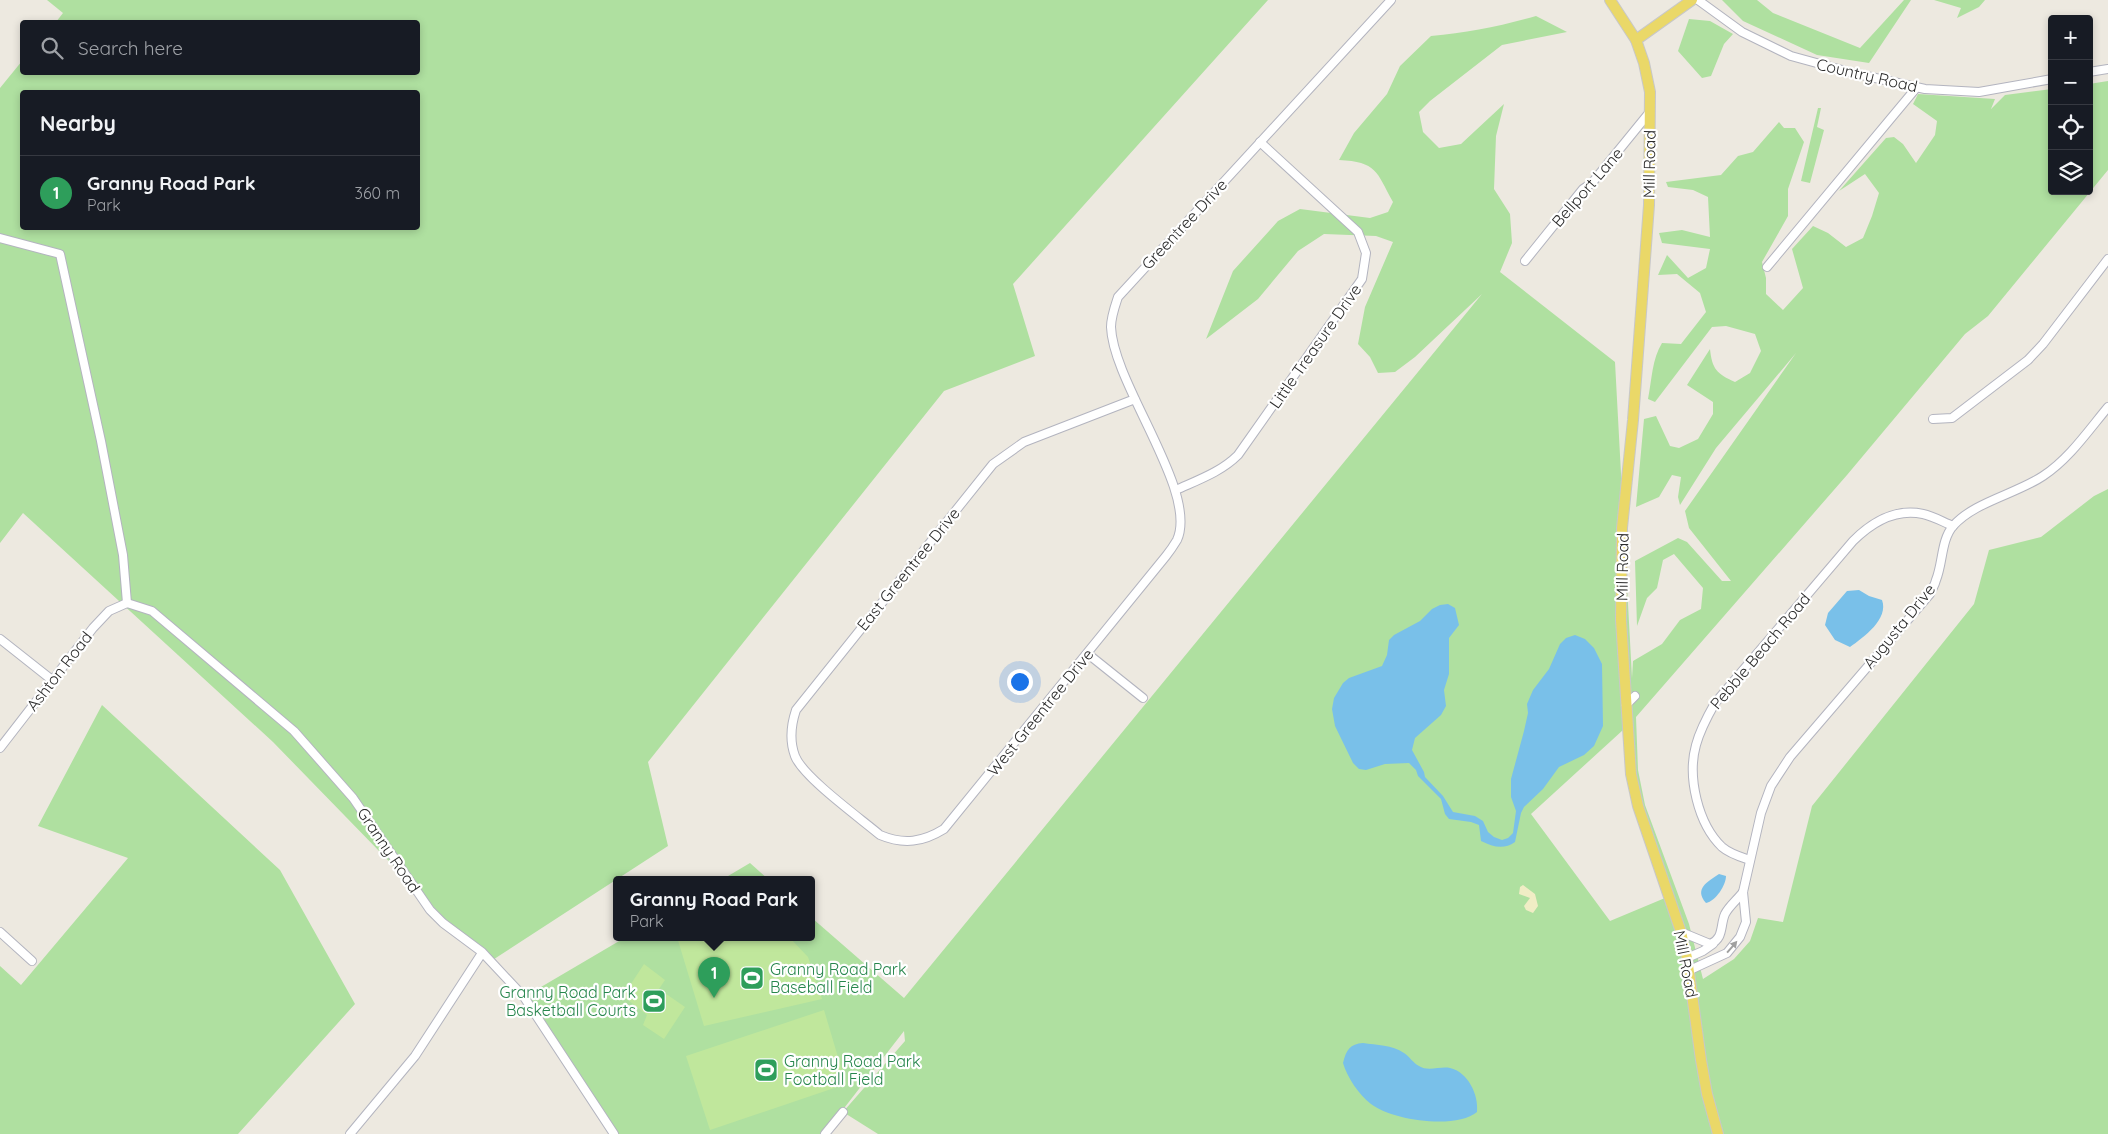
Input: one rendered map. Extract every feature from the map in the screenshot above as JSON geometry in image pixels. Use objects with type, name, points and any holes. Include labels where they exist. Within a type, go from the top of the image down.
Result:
[{"type":"main road","name":"Mill Road","points":[[1610,0],[1636,40],[1648,77],[1649,113],[1647,224],[1633,420],[1622,528],[1621,620],[1631,774],[1638,806],[1681,932],[1690,970],[1707,1094],[1718,1134]]},
{"type":"main road","points":[[1636,40],[1692,0]]},
{"type":"street","name":"Greentree Drive","points":[[1176,490],[1135,399],[1112,338],[1111,324],[1118,297],[1390,0]]},
{"type":"street","name":"Country Road","points":[[1698,0],[1742,32],[1791,56],[1917,87],[1979,92],[2048,80]]},
{"type":"street","points":[[2093,71],[2108,69]]},
{"type":"street","points":[[1767,267],[1917,87]]},
{"type":"street","name":"Bellport Lane","points":[[1525,261],[1583,189],[1592,183],[1649,113]]},
{"type":"street","name":"Little Treasure Drive","points":[[1176,490],[1228,465],[1238,455],[1362,279],[1366,253],[1358,232],[1260,142]]},
{"type":"street","points":[[0,238],[60,254],[110,486],[123,555],[127,603]]},
{"type":"street","points":[[1933,419],[1952,418],[2028,360],[2043,344],[2108,259]]},
{"type":"street","name":"East Greentree Drive","points":[[840,801],[807,774],[795,756],[791,732],[796,710],[801,702],[993,464],[1024,442],[1135,399]]},
{"type":"street","name":"Augusta Drive","points":[[1690,970],[1726,953],[1740,937],[1746,922],[1743,892],[1761,813],[1771,786],[1790,757],[1930,594],[1936,580],[1945,542],[1953,526],[1976,508],[2016,491],[2043,476],[2064,459],[2107,410]]},
{"type":"street","name":"West Greentree Drive","points":[[840,801],[880,835],[891,840],[909,842],[923,839],[944,829],[1088,654],[1177,539],[1180,513],[1176,490]]},
{"type":"street","name":"Pebble Beach Road","points":[[1750,860],[1738,856],[1723,847],[1711,831],[1697,804],[1693,776],[1695,748],[1703,724],[1711,710],[1864,530],[1884,517],[1903,512],[1924,514],[1953,526]]},
{"type":"street","name":"Ashton Road","points":[[0,748],[92,628],[109,611],[127,603]]},
{"type":"street","name":"Granny Road","points":[[127,603],[152,611],[294,731],[353,798],[430,910],[443,923],[482,952],[524,997],[614,1134]]},
{"type":"street","points":[[0,639],[52,680]]},
{"type":"street","points":[[1088,654],[1143,698]]},
{"type":"street","points":[[1626,705],[1635,696]]},
{"type":"street","name":"Augusta Drive","points":[[1714,943],[1720,935],[1725,914],[1743,892]]},
{"type":"street","points":[[0,932],[32,961]]},
{"type":"street","points":[[1681,932],[1710,944],[1714,943]]},
{"type":"street","points":[[1687,958],[1703,951],[1714,943]]},
{"type":"street","points":[[350,1134],[415,1056],[482,952]]},
{"type":"street","points":[[825,1134],[843,1112]]},
{"type":"green space","points":[[47,0],[1268,0],[1013,284],[1035,356],[944,391],[648,762],[668,846],[622,876],[613,876],[613,882],[488,963],[273,742],[23,513],[0,543],[0,88],[20,63],[20,75],[420,75],[420,20],[58,20],[63,13]]},
{"type":"green space","points":[[1722,0],[1757,0],[1773,13],[1860,48],[1904,0],[1911,0],[1869,63],[1817,55],[1743,21]]},
{"type":"green space","points":[[1934,0],[1985,0],[1979,7],[1957,18],[1961,8]]},
{"type":"green space","points":[[1536,16],[1567,32],[1502,45],[1430,101],[1419,112],[1423,132],[1439,148],[1461,144],[1504,104],[1496,136],[1494,189],[1510,214],[1512,243],[1500,272],[1615,362],[1632,678],[1633,661],[1662,644],[1680,620],[1701,609],[1703,588],[1674,554],[1663,560],[1657,588],[1647,598],[1637,626],[1635,561],[1678,538],[1687,542],[1722,581],[1731,581],[1689,528],[1685,511],[1796,353],[1716,448],[1680,505],[1678,497],[1681,477],[1672,475],[1659,497],[1636,507],[1644,419],[1656,416],[1670,446],[1679,448],[1698,439],[1713,414],[1713,402],[1687,385],[1710,349],[1716,370],[1735,382],[1750,373],[1761,351],[1755,334],[1726,326],[1712,327],[1655,402],[1648,399],[1654,362],[1662,343],[1681,344],[1706,312],[1700,293],[1677,274],[1658,275],[1667,255],[1688,278],[1706,268],[1710,249],[1662,243],[1659,233],[1682,230],[1710,237],[1708,197],[1693,190],[1668,187],[1666,182],[1721,175],[1738,156],[1753,152],[1779,122],[1784,128],[1795,128],[1804,142],[1788,189],[1788,216],[1762,262],[1766,278],[1766,294],[1783,310],[1803,288],[1792,249],[1813,226],[1828,233],[1846,247],[1863,238],[1879,193],[1865,174],[1839,191],[1886,138],[1894,137],[1903,144],[1916,163],[1935,135],[1937,121],[1913,104],[1918,94],[1995,99],[1991,109],[2005,95],[2048,90],[2048,195],[2087,195],[1988,316],[1965,334],[1847,475],[1636,717],[1638,770],[1645,805],[1689,924],[1703,979],[1734,959],[1750,941],[1758,918],[1783,922],[1812,806],[1974,604],[1989,550],[2041,537],[2094,496],[2108,489],[2108,1134],[878,1134],[843,1112],[905,1041],[904,1031],[824,1134],[612,1134],[524,997],[619,941],[815,941],[815,921],[904,998],[1482,294],[1415,357],[1395,372],[1378,373],[1370,357],[1358,344],[1365,307],[1393,242],[1376,236],[1324,234],[1298,251],[1258,299],[1206,339],[1233,271],[1278,221],[1300,209],[1370,218],[1388,212],[1393,202],[1374,170],[1361,163],[1339,160],[1354,133],[1387,94],[1400,66],[1431,36],[1471,31]],"holes":[[[1623,730],[1665,898],[1610,921],[1531,814]]]},
{"type":"green space","points":[[1689,19],[1710,21],[1733,34],[1724,44],[1711,76],[1702,78],[1678,51]]},
{"type":"green space","points":[[2108,81],[2108,170],[2093,188],[2093,83]]},
{"type":"green space","points":[[1818,108],[1821,108],[1817,127],[1824,130],[1810,183],[1801,181]]},
{"type":"green space","points":[[102,705],[280,870],[355,1004],[238,1134],[0,1134],[0,966],[21,985],[128,858],[38,826]]},
{"type":"green space","points":[[750,863],[765,876],[728,876]]},
{"type":"green space","name":"Granny Road Park Baseball Field","points":[[678,941],[793,941],[808,957],[822,999],[704,1026]]},
{"type":"green space","name":"Granny Road Park Basketball Courts","points":[[644,964],[665,980],[659,989],[685,1007],[664,1039],[643,1025],[647,1015],[623,996]]},
{"type":"green space","name":"Granny Road Park Football Field","points":[[824,1010],[846,1084],[710,1130],[686,1056]]},
{"type":"sand","points":[[1523,885],[1535,894],[1538,906],[1533,913],[1526,910],[1524,906],[1530,898],[1519,894],[1520,887]]},
{"type":"water","points":[[1859,590],[1869,596],[1882,600],[1882,614],[1874,627],[1850,647],[1835,640],[1825,625],[1828,613],[1847,591]]},
{"type":"water","points":[[1448,604],[1455,608],[1459,625],[1449,638],[1449,674],[1444,690],[1446,706],[1441,715],[1415,738],[1412,750],[1425,777],[1443,796],[1453,812],[1475,816],[1483,821],[1488,832],[1494,837],[1502,840],[1508,838],[1513,833],[1516,811],[1511,797],[1511,779],[1528,713],[1527,704],[1533,690],[1549,669],[1560,644],[1566,638],[1575,635],[1585,639],[1594,648],[1602,664],[1603,726],[1594,746],[1584,755],[1559,767],[1543,789],[1524,807],[1515,842],[1503,847],[1481,841],[1479,825],[1449,819],[1445,814],[1441,799],[1418,776],[1416,770],[1409,763],[1385,764],[1366,770],[1359,769],[1353,763],[1335,726],[1332,709],[1334,698],[1343,683],[1349,678],[1382,666],[1387,655],[1389,640],[1394,635],[1420,621],[1432,609]]},
{"type":"water","points":[[1719,874],[1726,876],[1724,884],[1717,896],[1706,903],[1701,894],[1702,890],[1706,883]]},
{"type":"water","points":[[1363,1043],[1399,1050],[1423,1068],[1450,1068],[1456,1070],[1471,1085],[1476,1099],[1477,1112],[1454,1121],[1440,1122],[1393,1115],[1380,1110],[1362,1096],[1347,1074],[1343,1063],[1349,1048]]},
{"type":"place","name":"Granny Road Park Baseball Field","points":[[752,978]]},
{"type":"place","name":"Granny Road Park","points":[[714,998]]},
{"type":"place","name":"Granny Road Park Basketball Courts","points":[[654,1001]]},
{"type":"place","name":"Granny Road Park Football Field","points":[[766,1070]]}]
